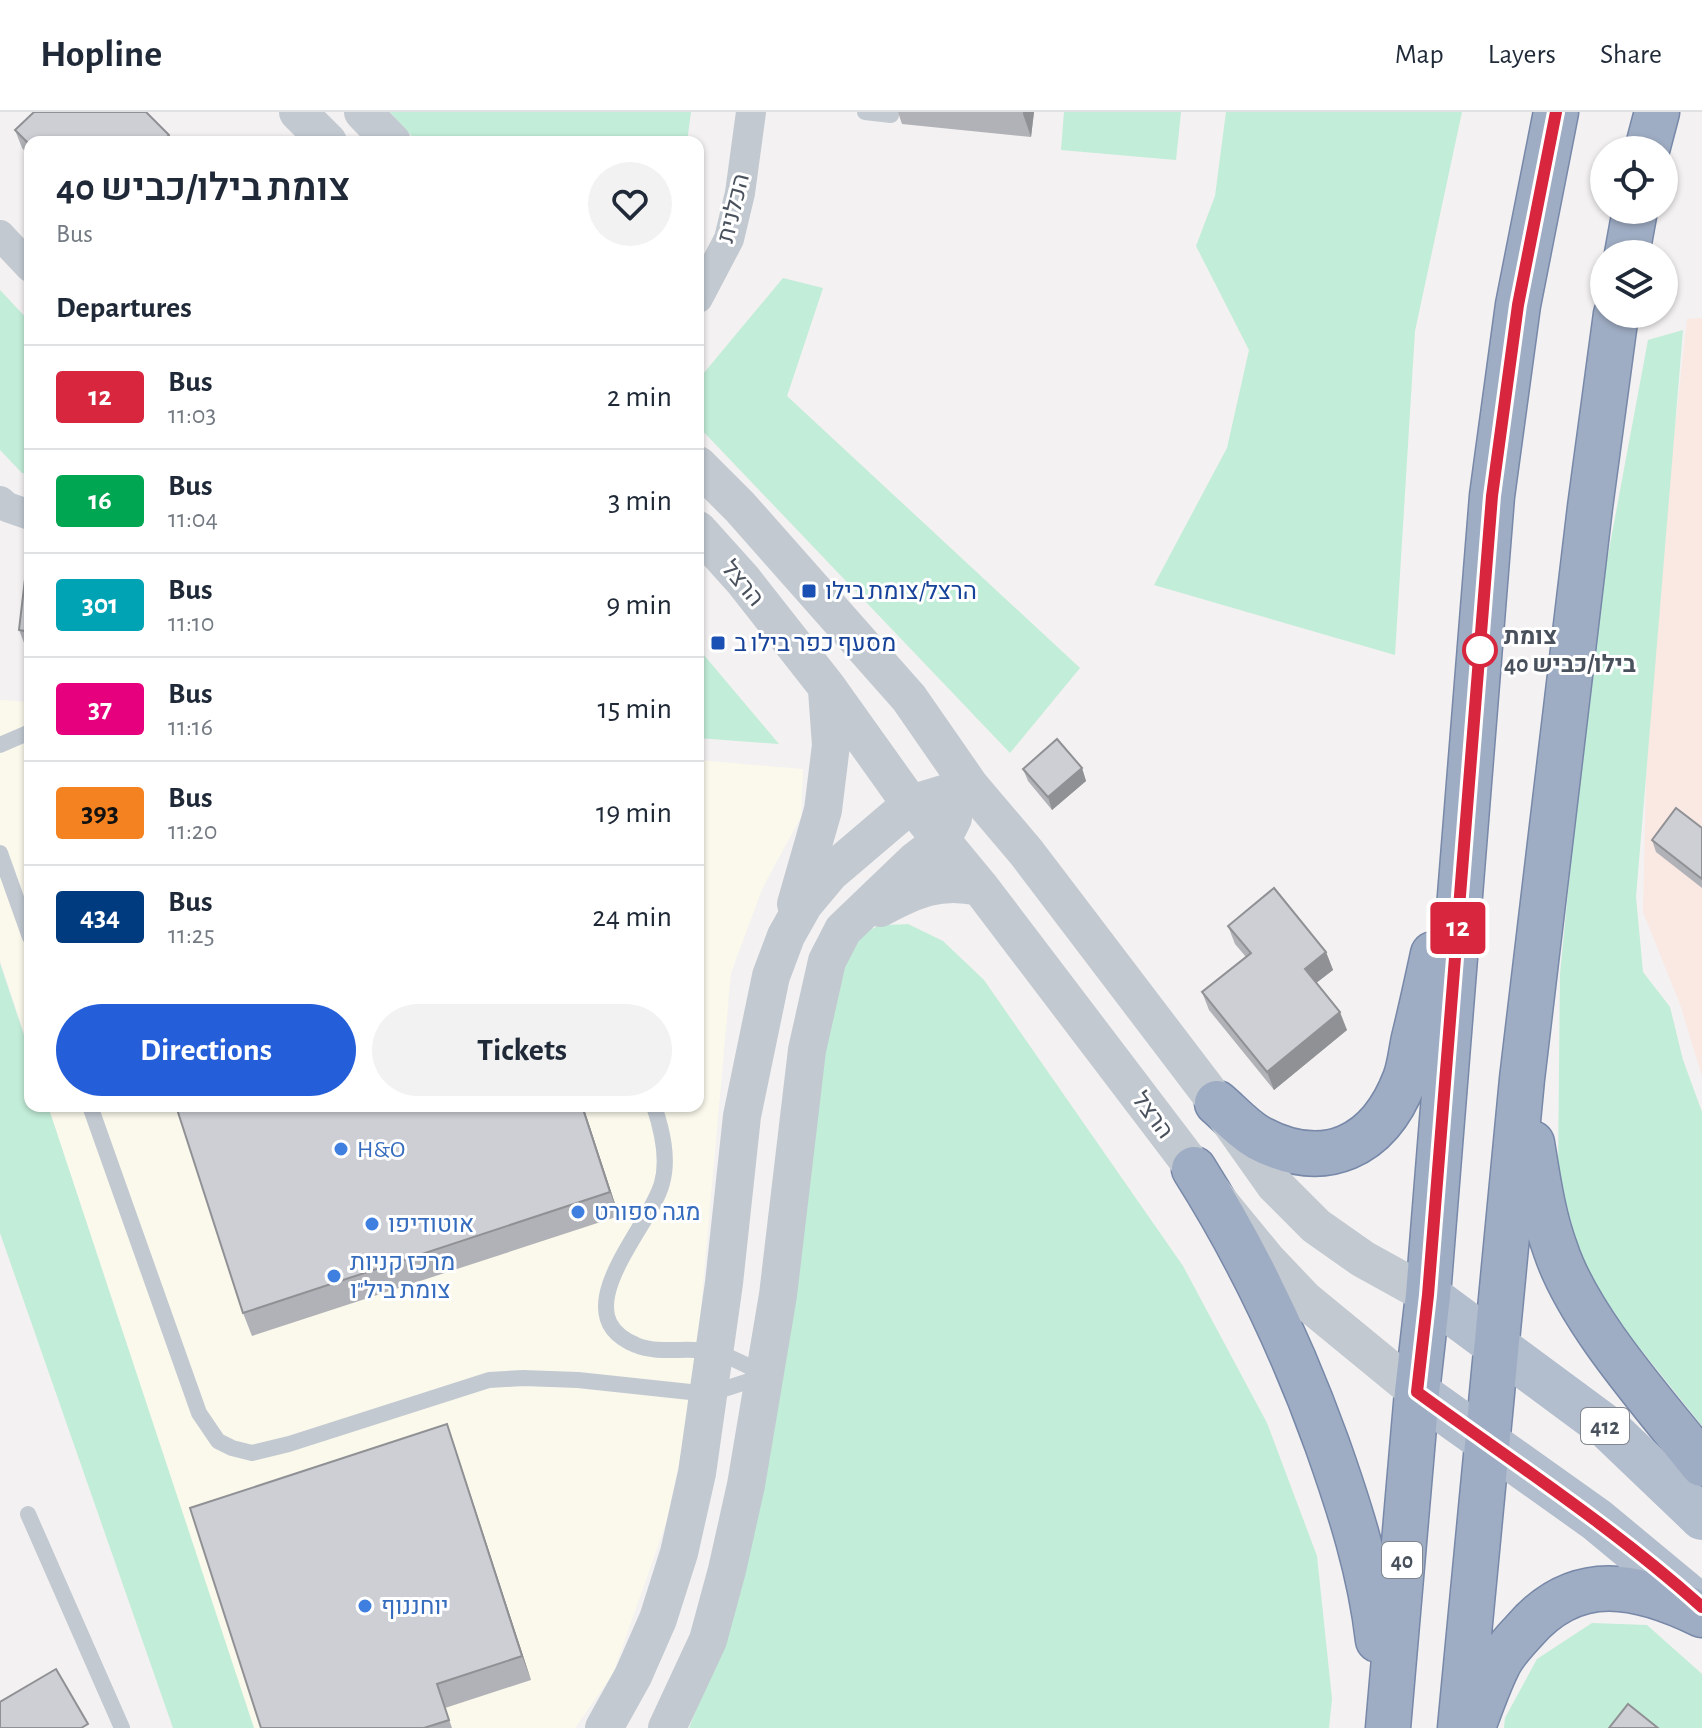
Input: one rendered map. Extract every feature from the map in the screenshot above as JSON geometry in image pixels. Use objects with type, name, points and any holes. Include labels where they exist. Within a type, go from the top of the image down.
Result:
[{"type":"highway","name":"40","points":[[1388,1728],[1428,1295],[1492,496],[1518,305],[1556,112]]},
{"type":"highway","points":[[1651,136],[1657,112]]},
{"type":"highway","points":[[1460,1728],[1522,1079],[1614,328]]},
{"type":"highway","points":[[1217,1103],[1257,1137],[1312,1156],[1342,1151],[1367,1136],[1386,1116],[1405,1079],[1468,800]]},
{"type":"highway","points":[[1522,1079],[1542,1205],[1556,1254],[1588,1313],[1620,1360],[1702,1464]]},
{"type":"highway","points":[[1194,1169],[1233,1231],[1281,1326],[1354,1520],[1373,1595],[1388,1728]]},
{"type":"highway","points":[[1473,1728],[1499,1661],[1540,1612],[1562,1597],[1611,1586],[1669,1599],[1702,1615]]},
{"type":"main road","name":"הרצל","points":[[1428,1295],[1609,1429],[1702,1518]]},
{"type":"main road","name":"הרצל","points":[[1417,1392],[1597,1520],[1702,1607]]},
{"type":"street","points":[[298,112],[322,136]]},
{"type":"street","points":[[363,112],[386,136]]},
{"type":"street","name":"הכלנית","points":[[704,287],[729,239],[740,193],[751,112]]},
{"type":"street","points":[[0,235],[24,261]]},
{"type":"street","name":"הרצל","points":[[704,471],[857,636],[909,698],[970,786],[1026,852],[1217,1103],[1275,1185],[1316,1226],[1363,1259],[1428,1295]]},
{"type":"street","points":[[0,501],[24,513]]},
{"type":"street","name":"הרצל","points":[[704,537],[743,580],[827,687],[911,804],[980,887],[1267,1260],[1305,1300],[1417,1392]]},
{"type":"street","points":[[604,1728],[633,1676],[658,1619],[679,1553],[697,1473],[715,1352],[742,1116],[771,976],[823,810],[831,745],[827,687]]},
{"type":"street","points":[[786,936],[804,904],[830,873],[911,804],[970,786]]},
{"type":"street","points":[[667,1728],[708,1640],[733,1542],[766,1375],[807,1050],[827,961],[843,930],[915,861],[942,840],[970,786]]},
{"type":"street","points":[[843,930],[887,904],[934,884],[952,882],[980,887]]},
{"type":"lane","points":[[865,112],[891,115]]},
{"type":"lane","points":[[0,745],[24,735]]},
{"type":"lane","points":[[0,853],[24,920]]},
{"type":"lane","points":[[92,1112],[199,1413],[218,1441],[232,1448],[252,1453],[289,1444],[489,1380],[578,1380],[709,1394],[766,1375]]},
{"type":"lane","points":[[656,1112],[662,1129],[663,1180],[654,1206],[614,1271],[605,1311],[617,1334],[638,1347],[715,1352],[766,1375]]},
{"type":"lane","points":[[28,1514],[122,1728]]},
{"type":"shaded area","points":[[1702,318],[1702,1076],[1680,1004],[1643,912],[1646,782],[1659,574],[1687,319]]},
{"type":"shaded area","points":[[0,700],[24,702],[24,1033],[0,960]]},
{"type":"shaded area","points":[[704,761],[803,769],[801,817],[763,887],[731,973],[693,1397],[667,1520],[613,1674],[575,1728],[253,1728],[50,1112],[704,1112]]},
{"type":"green space","points":[[390,112],[691,112],[688,136],[412,136]]},
{"type":"green space","points":[[1064,112],[1181,112],[1176,160],[1061,150]]},
{"type":"green space","points":[[1226,112],[1462,112],[1415,331],[1395,655],[1154,585],[1227,448],[1249,350],[1196,246],[1215,196]]},
{"type":"green space","points":[[783,278],[823,288],[787,396],[1080,668],[1010,753],[704,432],[704,373]]},
{"type":"green space","points":[[0,290],[24,316],[24,473],[0,450]]},
{"type":"green space","points":[[1683,330],[1636,897],[1643,972],[1670,1007],[1683,1060],[1702,1112],[1702,1426],[1630,1336],[1582,1264],[1558,1171],[1560,974],[1593,636],[1648,340]]},
{"type":"green space","points":[[704,655],[779,744],[704,738]]},
{"type":"green space","points":[[908,924],[943,941],[984,980],[1183,1266],[1267,1423],[1317,1556],[1332,1699],[1329,1728],[689,1728],[731,1620],[822,1045],[838,978],[845,961],[864,934],[880,926]]},
{"type":"green space","points":[[0,963],[24,1035],[24,1112],[50,1112],[254,1728],[173,1728],[0,1233]]},
{"type":"green space","points":[[1592,1623],[1647,1625],[1702,1674],[1702,1728],[1504,1728],[1505,1718],[1537,1659]]},
{"type":"building","points":[[34,112],[146,112],[169,135],[24,136],[24,139],[15,130]]},
{"type":"building","points":[[24,588],[24,631],[19,630]]},
{"type":"building","points":[[1057,739],[1082,768],[1048,797],[1023,769]]},
{"type":"building","points":[[1676,808],[1702,828],[1702,879],[1652,840]]},
{"type":"building","points":[[1274,888],[1326,952],[1305,969],[1340,1012],[1267,1072],[1202,992],[1251,953],[1228,926]]},
{"type":"building","name":"מרכז קניות צומת ביל\"ו","points":[[178,1112],[584,1112],[610,1192],[243,1313]]},
{"type":"building","name":"יוחננוף","points":[[447,1424],[522,1656],[437,1684],[449,1720],[424,1728],[261,1728],[190,1508]]},
{"type":"building","points":[[56,1669],[88,1724],[81,1728],[0,1728],[0,1702]]},
{"type":"building","points":[[1628,1704],[1658,1728],[1609,1728]]},
{"type":"bus line","name":"12","points":[[1556,112],[1518,305],[1492,496],[1428,1295],[1417,1392],[1597,1520],[1702,1607]]},
{"type":"place","name":"הרצל/צומת בילו","points":[[809,591]]},
{"type":"place","name":"מסעף כפר בילו ב","points":[[718,643]]},
{"type":"place","name":"צומת בילו/כביש 40","points":[[1480,650]]},
{"type":"place","name":"H&O","points":[[341,1149]]},
{"type":"place","name":"מגה ספורט","points":[[578,1212]]},
{"type":"place","name":"אוטודיפו","points":[[372,1224]]},
{"type":"place","name":"מרכז קניות צומת ביל\"ו","points":[[334,1276]]},
{"type":"place","name":"יוחננוף","points":[[365,1606]]}]
